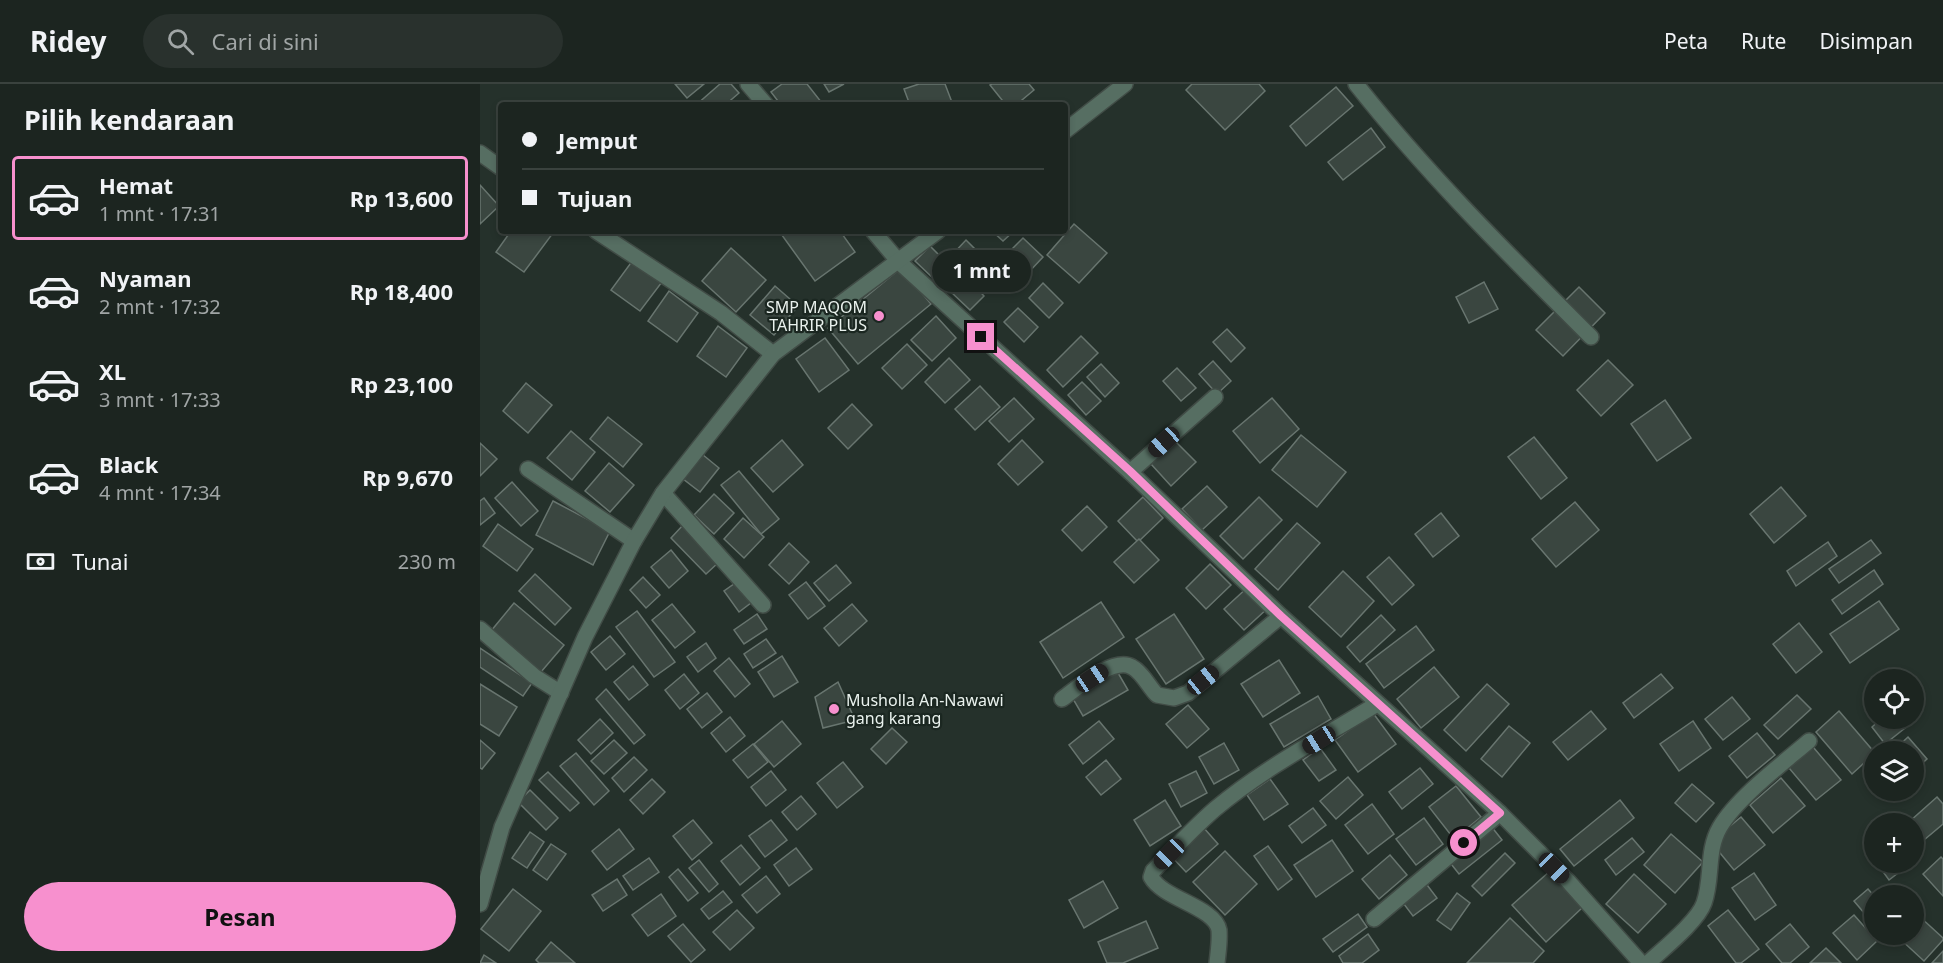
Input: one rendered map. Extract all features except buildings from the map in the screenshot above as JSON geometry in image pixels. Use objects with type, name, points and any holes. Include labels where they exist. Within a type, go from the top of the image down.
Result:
[{"type":"street","points":[[748,84],[763,102]]},
{"type":"street","points":[[1068,129],[1125,84]]},
{"type":"street","points":[[1356,84],[1407,147],[1482,228],[1591,337]]},
{"type":"street","points":[[480,153],[498,166]]},
{"type":"street","points":[[601,234],[721,313],[773,354]]},
{"type":"street","points":[[876,234],[899,262],[1130,471],[1281,616],[1500,813],[1568,881],[1641,963]]},
{"type":"street","points":[[480,903],[502,827],[585,637],[634,541],[663,493],[773,354],[934,234]]},
{"type":"street","points":[[1130,471],[1215,397]]},
{"type":"street","points":[[528,469],[634,541]]},
{"type":"street","points":[[663,493],[763,605]]},
{"type":"street","points":[[1062,699],[1107,668],[1119,664],[1134,668],[1156,695],[1174,698],[1188,693],[1281,616]]},
{"type":"street","points":[[480,629],[534,676],[561,693]]},
{"type":"street","points":[[1217,963],[1219,931],[1215,921],[1160,888],[1151,877],[1153,871],[1228,799],[1377,704]]},
{"type":"street","points":[[1648,963],[1696,916],[1703,905],[1707,893],[1710,849],[1720,826],[1734,807],[1809,741]]},
{"type":"street","points":[[1374,919],[1500,813]]},
{"type":"place","name":"SMP MAQOM TAHRIR PLUS","points":[[879,316]]},
{"type":"place","name":"Musholla An-Nawawi gang karang","points":[[834,709]]},
{"type":"route","points":[[981,337],[1130,471],[1281,616],[1500,813],[1464,843]]}]
